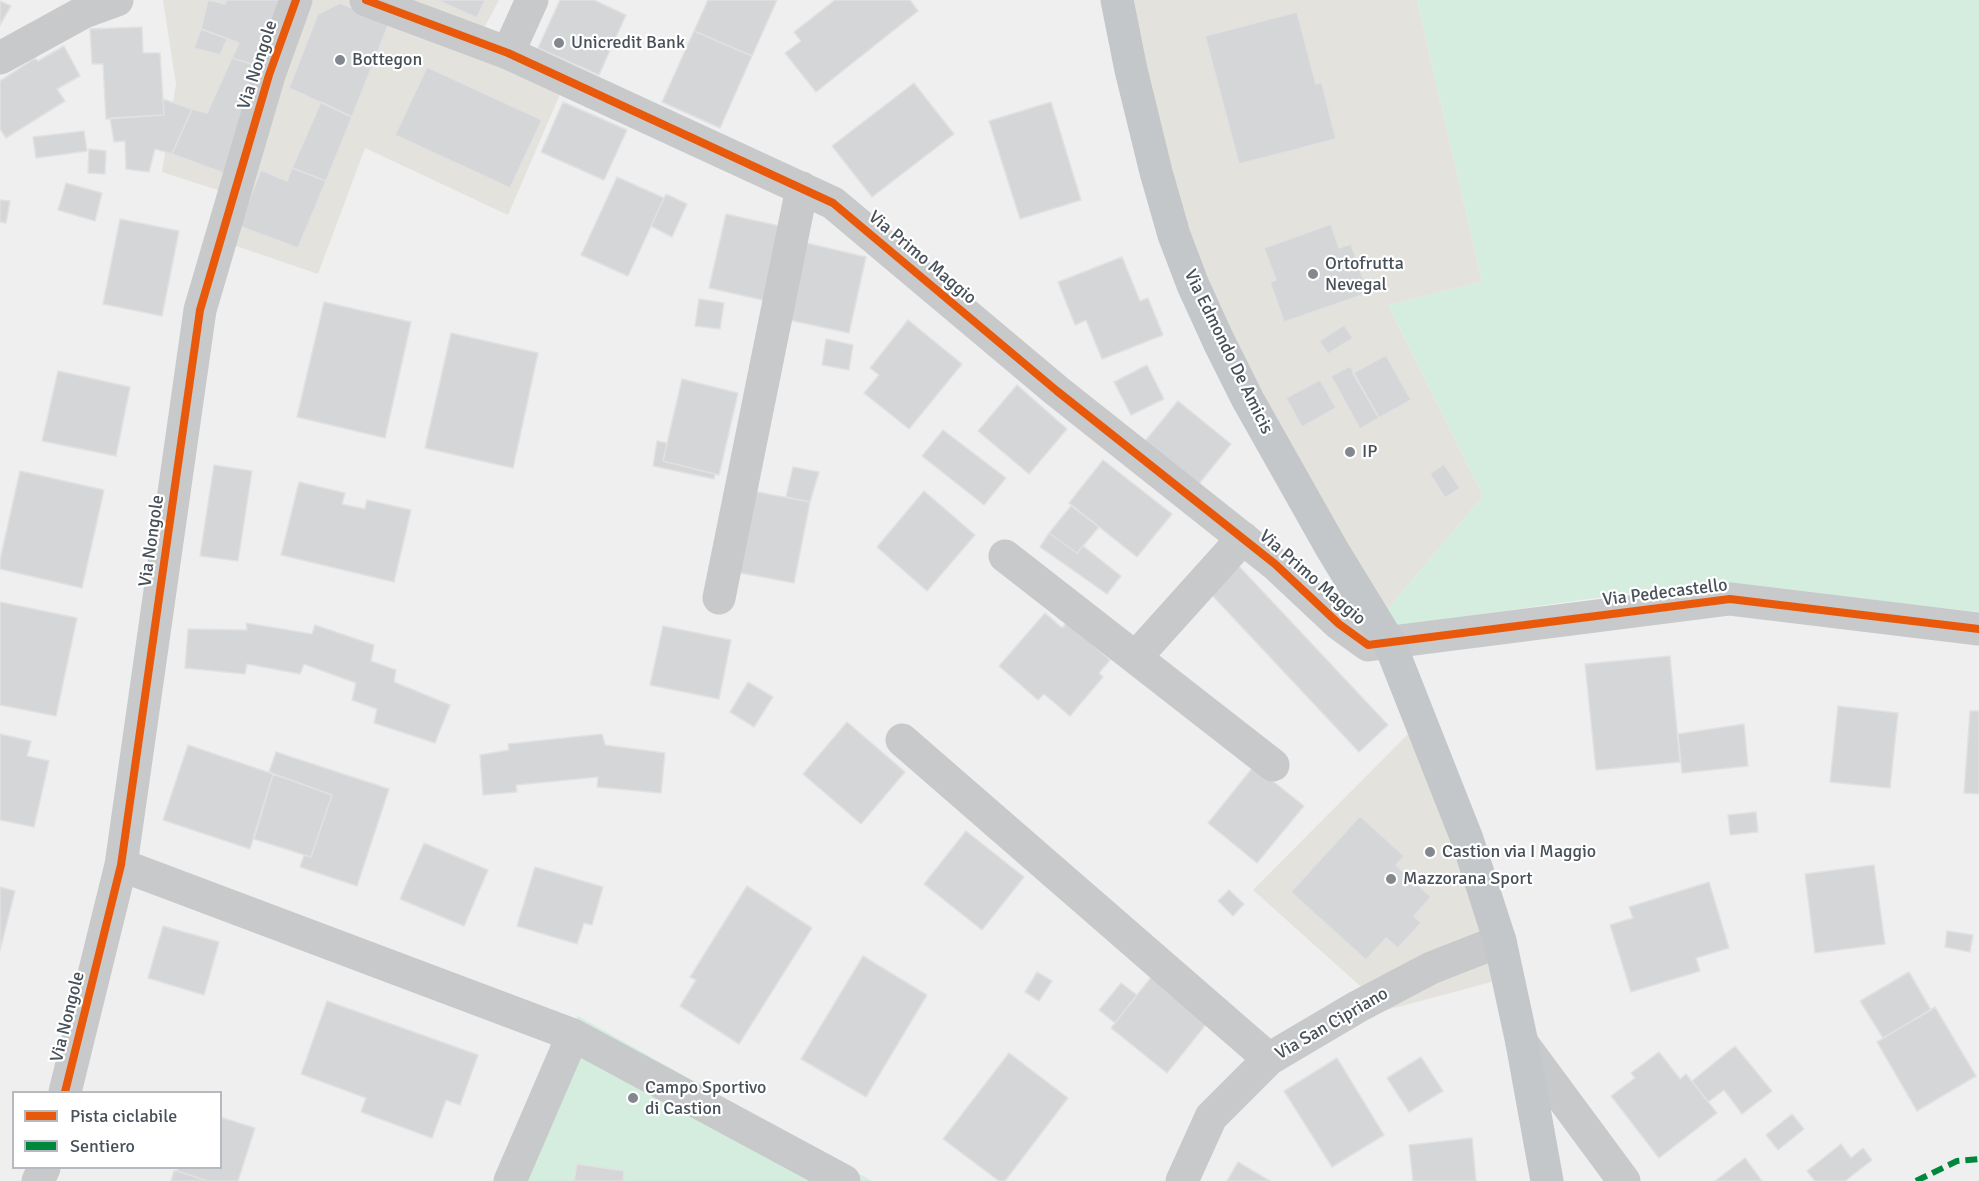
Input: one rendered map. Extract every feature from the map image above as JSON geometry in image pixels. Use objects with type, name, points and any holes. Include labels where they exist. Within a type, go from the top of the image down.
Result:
[{"type":"main road","name":"Via Edmondo De Amicis","points":[[1117,0],[1131,70],[1156,172],[1174,235],[1194,285],[1248,400],[1332,549],[1390,644]]},
{"type":"main road","points":[[1390,644],[1467,838],[1500,941],[1522,1043],[1547,1181]]},
{"type":"street","points":[[0,58],[84,12],[117,0]]},
{"type":"street","name":"Via Nongole","points":[[65,1091],[121,865],[200,310],[269,75],[296,0]]},
{"type":"street","name":"Via Primo Maggio","points":[[366,0],[508,53],[833,203],[1057,391],[1275,564],[1340,624],[1368,645],[1390,644]]},
{"type":"street","points":[[508,53],[532,0]]},
{"type":"street","points":[[719,598],[802,188]]},
{"type":"street","points":[[1136,657],[1242,538]]},
{"type":"street","points":[[1005,556],[1273,765]]},
{"type":"street","name":"Via Pedecastello","points":[[1390,644],[1730,599],[1979,629]]},
{"type":"street","points":[[902,740],[1269,1059]]},
{"type":"street","points":[[121,865],[573,1035],[844,1181]]},
{"type":"street","name":"Via San Cipriano","points":[[1182,1181],[1211,1117],[1269,1059],[1357,1007],[1431,968],[1500,941]]},
{"type":"street","points":[[510,1181],[573,1035]]},
{"type":"street","points":[[1522,1043],[1624,1181]]},
{"type":"shaded area","points":[[163,0],[499,0],[482,32],[570,71],[508,215],[365,148],[318,274],[230,244],[242,198],[162,172],[176,84]]},
{"type":"shaded area","points":[[1129,0],[1417,0],[1482,282],[1388,305],[1483,496],[1370,630],[1231,343],[1186,236]]},
{"type":"shaded area","points":[[1408,734],[1521,974],[1387,1010],[1253,890]]},
{"type":"green space","points":[[1417,0],[1979,0],[1979,612],[1701,583],[1370,630],[1483,496],[1388,305],[1482,282]]},
{"type":"green space","name":"Campo Sportivo di Castion","points":[[578,1016],[872,1181],[504,1181]]},
{"type":"building","points":[[208,0],[225,4],[227,0],[291,0],[267,69],[232,58],[239,43],[201,29]]},
{"type":"building","points":[[437,0],[485,0],[477,18]]},
{"type":"building","points":[[560,0],[594,0],[626,15],[599,75],[538,48]]},
{"type":"building","points":[[708,0],[777,0],[752,56],[694,31]]},
{"type":"building","points":[[835,0],[910,0],[918,11],[816,92],[785,53],[801,41],[794,32]]},
{"type":"building","points":[[0,1],[11,6],[0,25]]},
{"type":"building","points":[[340,3],[389,23],[352,117],[289,88],[318,14]]},
{"type":"building","points":[[1297,12],[1316,84],[1322,83],[1336,139],[1239,164],[1205,36]]},
{"type":"building","points":[[142,27],[143,53],[160,53],[164,115],[106,119],[103,64],[92,64],[90,29]]},
{"type":"building","points":[[201,29],[227,39],[220,55],[194,48]]},
{"type":"building","points":[[694,31],[752,56],[720,128],[662,102]]},
{"type":"building","points":[[64,46],[80,76],[57,89],[65,101],[6,138],[0,129],[0,81],[35,58],[38,61]]},
{"type":"building","points":[[232,58],[267,69],[226,174],[172,154],[192,109],[207,113]]},
{"type":"building","points":[[427,67],[542,120],[510,188],[395,135]]},
{"type":"building","points":[[914,83],[954,134],[872,197],[832,146]]},
{"type":"building","points":[[163,99],[192,109],[172,154],[155,149],[149,172],[126,169],[125,141],[114,142],[110,118],[164,115]]},
{"type":"building","points":[[321,102],[352,117],[326,181],[292,168]]},
{"type":"building","points":[[563,102],[627,130],[604,180],[541,152]]},
{"type":"building","points":[[1051,102],[1081,200],[1020,219],[989,121]]},
{"type":"building","points":[[84,131],[87,151],[36,158],[33,137]]},
{"type":"building","points":[[89,149],[106,151],[105,174],[88,173]]},
{"type":"building","points":[[292,168],[326,181],[298,248],[239,226],[261,170],[287,181]]},
{"type":"building","points":[[617,177],[664,198],[628,276],[581,255]]},
{"type":"building","points":[[66,183],[102,193],[95,221],[58,210]]},
{"type":"building","points":[[666,194],[687,204],[672,237],[651,226]]},
{"type":"building","points":[[0,200],[10,201],[6,223],[0,222]]},
{"type":"building","points":[[726,214],[784,227],[767,301],[709,288]]},
{"type":"building","points":[[120,219],[179,231],[162,316],[103,304]]},
{"type":"building","points":[[1331,224],[1339,248],[1351,244],[1368,293],[1284,322],[1270,282],[1276,280],[1264,248]]},
{"type":"building","points":[[806,243],[866,257],[849,333],[789,320]]},
{"type":"building","points":[[1122,257],[1140,301],[1148,298],[1163,335],[1102,359],[1086,320],[1075,325],[1058,282]]},
{"type":"building","points":[[699,299],[724,303],[720,329],[695,326]]},
{"type":"building","points":[[324,302],[411,322],[385,438],[297,417]]},
{"type":"building","points":[[908,320],[962,364],[909,429],[864,393],[879,375],[870,368]]},
{"type":"building","points":[[1344,325],[1353,338],[1328,354],[1319,341]]},
{"type":"building","points":[[451,333],[538,353],[513,468],[425,448]]},
{"type":"building","points":[[826,339],[853,345],[849,370],[822,365]]},
{"type":"building","points":[[1386,355],[1411,400],[1379,418],[1353,373]]},
{"type":"building","points":[[1147,365],[1164,399],[1131,415],[1114,382]]},
{"type":"building","points":[[1350,366],[1379,418],[1360,429],[1331,376]]},
{"type":"building","points":[[58,371],[130,387],[116,456],[42,441]]},
{"type":"building","points":[[682,379],[738,393],[719,475],[663,461]]},
{"type":"building","points":[[1320,380],[1336,408],[1302,427],[1286,398]]},
{"type":"building","points":[[1017,385],[1067,429],[1029,474],[978,431]]},
{"type":"building","points":[[1178,401],[1231,444],[1194,490],[1141,446]]},
{"type":"building","points":[[943,430],[1006,478],[984,505],[922,456]]},
{"type":"building","points":[[657,441],[667,443],[663,461],[715,474],[714,479],[653,466]]},
{"type":"building","points":[[1103,460],[1172,514],[1137,557],[1069,503]]},
{"type":"building","points":[[1444,464],[1460,488],[1445,498],[1430,474]]},
{"type":"building","points":[[214,465],[252,471],[238,561],[200,556]]},
{"type":"building","points":[[793,467],[819,472],[810,502],[786,497]]},
{"type":"building","points":[[20,471],[104,490],[82,588],[0,569]]},
{"type":"building","points":[[299,482],[345,493],[342,504],[365,509],[367,500],[411,510],[394,582],[281,555]]},
{"type":"building","points":[[752,491],[810,502],[794,583],[736,572]]},
{"type":"building","points":[[924,491],[975,535],[927,591],[877,547]]},
{"type":"building","points":[[1071,506],[1099,527],[1077,553],[1049,533]]},
{"type":"building","points":[[1049,533],[1077,553],[1083,546],[1121,576],[1107,594],[1040,547]]},
{"type":"building","points":[[1235,562],[1388,725],[1359,752],[1209,592]]},
{"type":"building","points":[[0,602],[77,618],[56,716],[0,705]]},
{"type":"building","points":[[1045,613],[1062,628],[1067,622],[1110,660],[1099,673],[1103,677],[1070,716],[1044,694],[1038,700],[999,666]]},
{"type":"building","points":[[246,623],[312,634],[315,625],[374,645],[371,661],[396,670],[394,682],[450,705],[435,743],[374,723],[377,709],[352,700],[356,683],[304,664],[300,674],[247,664],[245,674],[185,668],[188,629],[247,630]]},
{"type":"building","points":[[663,626],[731,640],[719,699],[650,685]]},
{"type":"building","points":[[1670,656],[1680,762],[1596,770],[1585,664]]},
{"type":"building","points":[[748,682],[773,697],[754,727],[730,712]]},
{"type":"building","points":[[1838,706],[1898,713],[1890,788],[1830,782]]},
{"type":"building","points":[[1970,711],[1979,711],[1979,794],[1964,793]]},
{"type":"building","points":[[847,722],[905,772],[861,824],[803,774]]},
{"type":"building","points":[[1744,724],[1748,766],[1682,773],[1678,734]]},
{"type":"building","points":[[0,734],[31,741],[27,756],[49,761],[34,827],[0,820]]},
{"type":"building","points":[[602,734],[605,745],[665,753],[661,793],[597,787],[598,777],[516,785],[517,792],[483,795],[480,755],[509,750],[508,744]]},
{"type":"building","points":[[188,745],[273,774],[250,849],[163,820]]},
{"type":"building","points":[[276,752],[389,789],[357,886],[300,867],[304,855],[311,857],[332,795],[269,772]]},
{"type":"building","points":[[1254,766],[1304,806],[1257,863],[1208,823]]},
{"type":"building","points":[[273,774],[332,795],[311,857],[254,839]]},
{"type":"building","points":[[1756,812],[1758,832],[1730,835],[1728,815]]},
{"type":"building","points":[[1360,816],[1404,856],[1396,865],[1431,897],[1414,916],[1421,923],[1398,948],[1386,938],[1366,960],[1291,892]]},
{"type":"building","points":[[966,831],[1024,877],[982,930],[924,884]]},
{"type":"building","points":[[424,843],[488,870],[464,926],[400,899]]},
{"type":"building","points":[[1874,865],[1885,944],[1815,953],[1805,874]]},
{"type":"building","points":[[535,867],[603,887],[592,925],[584,923],[577,944],[517,926]]},
{"type":"building","points":[[1709,882],[1729,948],[1696,958],[1700,971],[1631,992],[1610,925],[1633,918],[1629,907]]},
{"type":"building","points":[[747,886],[812,928],[739,1044],[680,1006],[696,980],[690,977]]},
{"type":"building","points":[[0,887],[15,891],[0,950]]},
{"type":"building","points":[[1229,890],[1244,904],[1233,916],[1218,901]]},
{"type":"building","points":[[163,926],[219,942],[204,995],[148,978]]},
{"type":"building","points":[[1947,931],[1973,935],[1970,952],[1945,947]]},
{"type":"building","points":[[863,956],[927,995],[866,1097],[801,1059]]},
{"type":"building","points":[[1037,972],[1052,981],[1039,1001],[1025,992]]},
{"type":"building","points":[[1909,972],[1931,1010],[1883,1038],[1860,1001]]},
{"type":"building","points":[[1152,976],[1208,1022],[1167,1073],[1111,1028]]},
{"type":"building","points":[[1121,983],[1137,995],[1115,1023],[1099,1010]]},
{"type":"building","points":[[327,1001],[478,1055],[460,1105],[446,1100],[432,1138],[361,1112],[366,1098],[301,1074]]},
{"type":"building","points":[[1935,1007],[1976,1076],[1917,1111],[1877,1042]]},
{"type":"building","points":[[1735,1046],[1772,1091],[1742,1114],[1724,1090],[1708,1102],[1692,1081]]},
{"type":"building","points":[[1659,1052],[1680,1079],[1686,1074],[1717,1113],[1659,1158],[1611,1096],[1635,1078],[1631,1073]]},
{"type":"building","points":[[1009,1053],[1068,1098],[1005,1181],[999,1181],[943,1139]]},
{"type":"building","points":[[1421,1057],[1443,1091],[1409,1112],[1387,1078]]},
{"type":"building","points":[[1337,1058],[1384,1135],[1332,1167],[1284,1091]]},
{"type":"building","points":[[1792,1114],[1804,1129],[1778,1150],[1766,1135]]},
{"type":"building","points":[[222,1118],[255,1128],[238,1181],[208,1181],[177,1171],[178,1169],[222,1169]]},
{"type":"building","points":[[1472,1138],[1476,1181],[1413,1181],[1409,1145]]},
{"type":"building","points":[[1841,1144],[1851,1158],[1863,1148],[1872,1160],[1845,1181],[1815,1181],[1807,1171]]},
{"type":"building","points":[[1745,1158],[1762,1181],[1715,1181]]},
{"type":"building","points":[[1238,1162],[1270,1181],[1227,1181]]},
{"type":"building","points":[[577,1164],[624,1171],[623,1181],[574,1181]]},
{"type":"building","points":[[174,1171],[177,1171],[208,1181],[171,1181]]},
{"type":"marked path","points":[[1916,1181],[1957,1161],[1979,1159]]},
{"type":"cycle path","points":[[65,1091],[121,865],[200,310],[269,75],[296,0]]},
{"type":"cycle path","points":[[366,0],[508,53],[833,203],[1057,391],[1275,564],[1339,624],[1368,645],[1730,599],[1979,629]]},
{"type":"place","name":"Unicredit Bank","points":[[559,43]]},
{"type":"place","name":"Bottegon","points":[[340,60]]},
{"type":"place","name":"Ortofrutta Nevegal","points":[[1313,274]]},
{"type":"place","name":"IP","points":[[1350,452]]},
{"type":"place","name":"Castion via I Maggio","points":[[1430,852]]},
{"type":"place","name":"Mazzorana Sport","points":[[1391,879]]},
{"type":"place","name":"Campo Sportivo di Castion","points":[[633,1098]]}]
